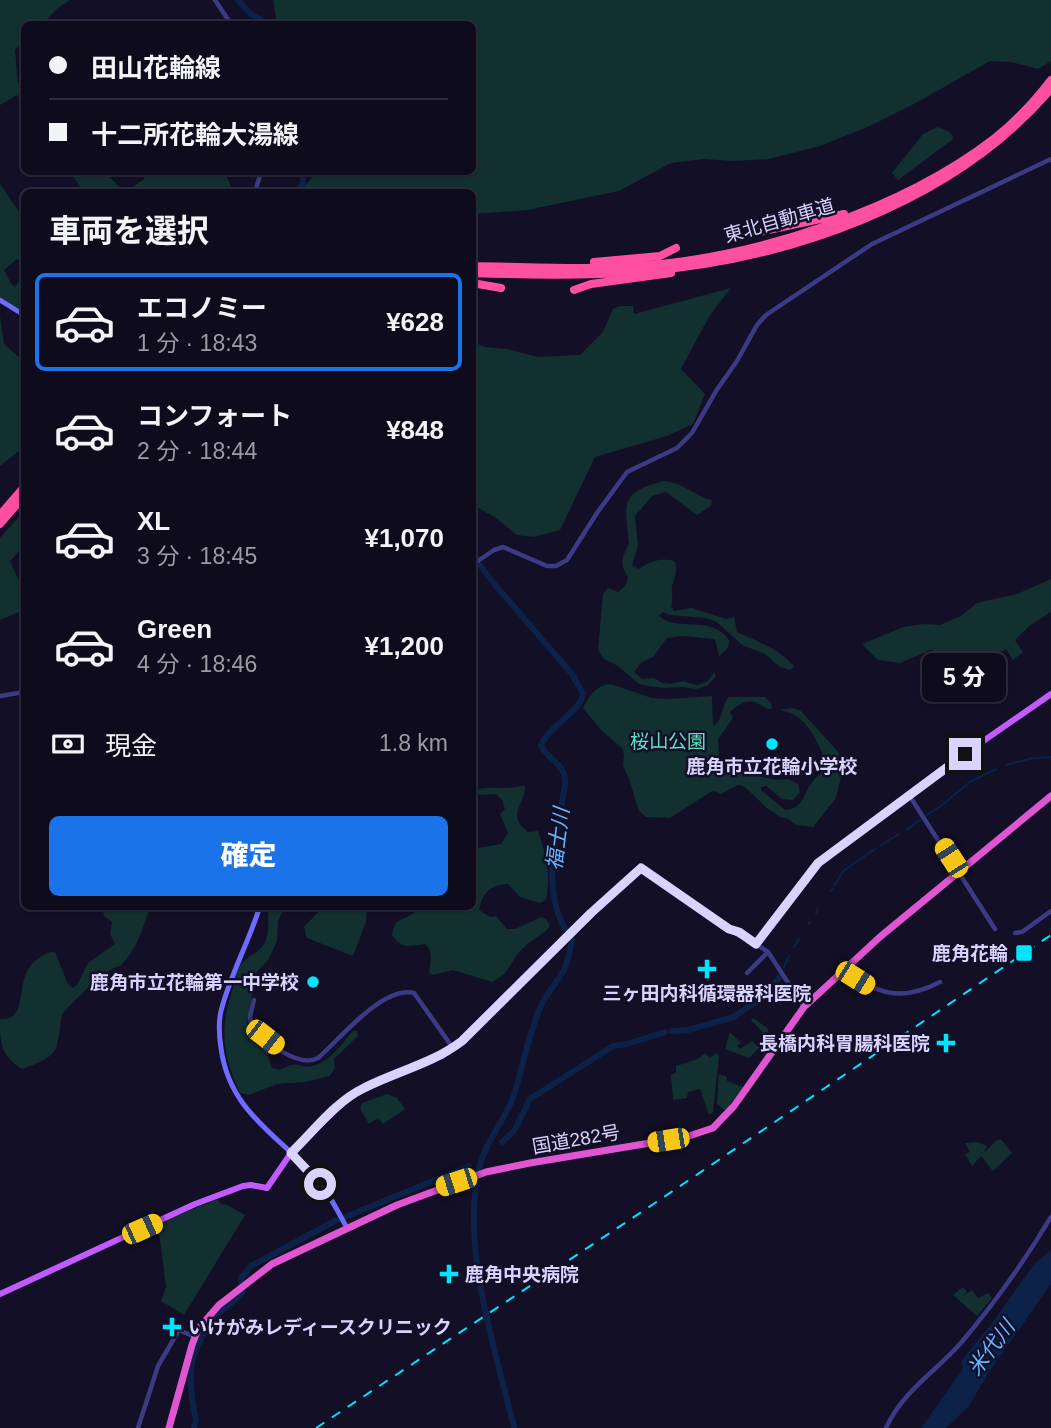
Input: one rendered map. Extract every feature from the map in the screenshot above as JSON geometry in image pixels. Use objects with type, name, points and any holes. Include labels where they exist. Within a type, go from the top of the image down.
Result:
[{"type":"highway","name":"東北自動車道","points":[[476,266],[637,267],[707,257],[824,226],[900,194],[945,171],[996,137],[1051,80]]},
{"type":"highway","name":"東北自動車道","points":[[476,273],[637,272],[686,266],[745,255],[841,227],[905,201],[956,173],[999,142],[1051,89]]},
{"type":"highway","points":[[754,233],[838,216],[900,194]]},
{"type":"highway","points":[[517,268],[633,260],[660,256],[676,248]]},
{"type":"highway","points":[[574,290],[591,284],[681,271],[745,255]]},
{"type":"highway","points":[[476,284],[501,288]]},
{"type":"highway","points":[[0,515],[21,490]]},
{"type":"highway","points":[[0,524],[21,499]]},
{"type":"highway","name":"国道282号","points":[[169,1428],[195,1337],[206,1318],[276,1261],[345,1225],[426,1192],[486,1172],[686,1137],[710,1129],[734,1106],[804,1007],[881,936],[1051,796]]},
{"type":"main road","points":[[0,300],[21,313]]},
{"type":"main road","points":[[0,1294],[195,1204],[243,1186],[267,1188],[291,1153],[333,1112],[356,1093],[436,1059],[453,1048],[641,868],[729,929],[739,932],[756,944],[818,863],[1051,694]]},
{"type":"main road","points":[[259,910],[233,973],[218,1030],[226,1074],[239,1100],[251,1116],[316,1178],[345,1225]]},
{"type":"street","points":[[215,0],[229,21]]},
{"type":"street","points":[[476,562],[503,547],[547,566],[556,566],[567,560],[627,472],[677,448],[692,433],[757,325],[766,315],[872,244],[1051,159]]},
{"type":"street","points":[[0,696],[21,692]]},
{"type":"street","points":[[909,795],[995,929]]},
{"type":"street","points":[[1015,933],[1022,932],[1051,911]]},
{"type":"street","points":[[756,944],[768,952],[804,1007]]},
{"type":"street","points":[[747,973],[768,952]]},
{"type":"street","points":[[844,971],[867,986],[895,995],[922,992],[940,982]]},
{"type":"street","points":[[254,1000],[251,1024],[297,1061],[314,1061],[365,1013],[404,991],[414,993],[453,1048]]},
{"type":"street","points":[[886,1428],[903,1399],[955,1350],[995,1302],[1051,1217]]},
{"type":"street","points":[[138,1428],[158,1366],[178,1330],[195,1337]]},
{"type":"green space","points":[[0,0],[70,0],[45,21],[21,21],[21,44],[15,50],[18,83],[21,81],[21,101],[17,95],[0,105]]},
{"type":"green space","points":[[273,0],[1051,0],[1051,61],[1038,69],[1011,62],[990,61],[870,126],[820,146],[769,159],[704,159],[671,163],[619,191],[527,210],[476,214],[476,189],[302,189],[313,175],[476,175],[476,21],[276,21]]},
{"type":"green space","points":[[937,127],[948,131],[953,136],[952,140],[898,180],[892,173],[923,134]]},
{"type":"green space","points":[[72,175],[108,175],[121,189],[82,189]]},
{"type":"green space","points":[[144,175],[226,175],[230,189],[130,189],[144,179]]},
{"type":"green space","points":[[0,184],[21,215],[21,261],[17,259],[4,270],[12,285],[15,286],[21,280],[21,310],[0,297]]},
{"type":"green space","points":[[731,288],[710,315],[681,369],[705,394],[693,424],[667,436],[595,457],[560,530],[534,537],[517,535],[476,507],[476,343],[538,357],[580,355],[603,332],[613,309],[633,306],[634,314]]},
{"type":"green space","points":[[0,316],[4,344],[21,359],[21,449],[0,466]]},
{"type":"green space","points":[[663,481],[677,484],[712,500],[711,506],[697,515],[666,492],[652,496],[635,516],[638,546],[632,565],[639,569],[656,561],[675,562],[671,606],[674,611],[692,608],[726,619],[734,617],[737,632],[782,655],[794,666],[790,670],[780,667],[765,654],[742,645],[717,622],[663,612],[659,616],[667,621],[704,625],[722,633],[730,641],[727,649],[719,656],[715,639],[683,636],[667,638],[653,657],[641,663],[634,672],[642,679],[654,678],[671,684],[683,681],[697,685],[708,681],[714,672],[716,676],[707,686],[696,689],[639,684],[618,666],[604,659],[598,650],[603,594],[608,588],[618,592],[626,585],[628,577],[623,557],[629,544],[626,511],[628,503],[631,496],[638,491]]},
{"type":"green space","points":[[21,514],[21,550],[10,561],[21,585],[21,611],[0,620],[0,538]]},
{"type":"green space","points":[[1051,579],[1051,612],[1029,626],[1015,640],[1023,652],[1013,660],[1006,649],[994,657],[982,652],[973,656],[969,651],[962,657],[961,663],[941,661],[956,682],[935,697],[928,691],[935,681],[932,674],[923,671],[925,655],[929,656],[933,649],[900,663],[878,660],[862,644],[903,627],[940,625],[961,616],[977,603],[1017,594]]},
{"type":"green space","name":"桜山公園","points":[[611,684],[652,698],[712,696],[713,726],[719,720],[729,697],[765,697],[771,703],[772,709],[753,702],[744,702],[730,712],[733,718],[718,739],[719,759],[723,764],[756,775],[788,779],[798,784],[800,792],[793,800],[782,799],[766,786],[761,787],[761,790],[785,810],[800,804],[813,781],[826,768],[822,753],[809,729],[797,716],[780,710],[793,708],[801,711],[839,753],[843,769],[836,798],[813,827],[796,825],[780,817],[745,787],[738,785],[721,794],[714,791],[709,793],[670,818],[646,817],[639,811],[623,766],[622,748],[602,731],[583,708],[594,692]]},
{"type":"green space","points":[[525,785],[517,814],[518,820],[528,832],[538,831],[547,865],[546,900],[540,903],[520,897],[508,884],[488,891],[479,910],[490,917],[496,916],[507,929],[515,929],[541,917],[546,919],[550,926],[523,948],[507,971],[492,982],[453,970],[433,975],[429,973],[431,957],[428,947],[425,944],[406,946],[399,943],[392,935],[395,924],[416,910],[476,910],[476,848],[501,844],[508,833],[500,814],[505,809],[502,800],[496,794],[478,795],[476,790]]},
{"type":"green space","points":[[103,910],[149,910],[139,938],[126,960],[81,994],[62,1014],[54,1051],[44,1060],[22,1069],[5,1053],[0,1035],[0,1019],[10,1018],[16,1013],[25,975],[30,966],[48,953],[55,952],[67,982],[72,988],[77,985],[88,963],[115,944],[110,934],[112,922],[104,916]]},
{"type":"green space","points":[[269,910],[284,910],[278,921],[277,941],[268,960],[256,973],[247,1024],[252,1036],[264,1044],[272,1068],[280,1070],[291,1065],[308,1067],[319,1064],[335,1052],[353,1031],[357,1031],[358,1036],[334,1059],[335,1067],[330,1076],[277,1084],[249,1095],[240,1093],[229,1065],[224,1028],[238,970],[243,962],[262,947],[268,931]]},
{"type":"green space","points":[[320,910],[367,910],[366,922],[353,956],[307,938],[304,927]]},
{"type":"green space","points":[[753,1018],[767,1028],[773,1041],[763,1049],[760,1047],[749,1058],[725,1049],[730,1032],[741,1043],[737,1046],[740,1049],[752,1041],[757,1046],[767,1037],[751,1020]]},
{"type":"green space","points":[[705,1053],[710,1058],[716,1053],[719,1056],[713,1112],[709,1115],[700,1089],[688,1092],[687,1098],[673,1100],[671,1075],[676,1073],[676,1066],[698,1059]]},
{"type":"green space","points":[[719,1074],[727,1077],[727,1081],[743,1087],[725,1111],[717,1104]]},
{"type":"green space","points":[[387,1094],[397,1098],[405,1109],[383,1124],[378,1118],[369,1124],[360,1109],[362,1103]]},
{"type":"green space","points":[[1001,1139],[1012,1153],[993,1171],[981,1156],[972,1166],[965,1154],[970,1152],[965,1143],[977,1142],[987,1146],[984,1153]]},
{"type":"green space","points":[[217,1199],[222,1205],[225,1204],[245,1215],[184,1315],[161,1301],[166,1287],[158,1224]]},
{"type":"green space","points":[[963,1287],[967,1292],[964,1295],[972,1290],[978,1298],[988,1293],[992,1298],[977,1316],[953,1295]]},
{"type":"water","name":"米代川","points":[[1051,1250],[1051,1284],[989,1372],[969,1406],[946,1428],[921,1428],[963,1369],[961,1361],[1035,1263]]},
{"type":"waterway","name":"福士川","points":[[238,0],[251,14],[264,21]]},
{"type":"waterway","name":"福士川","points":[[298,189],[303,185],[303,175]]},
{"type":"waterway","name":"福士川","points":[[476,560],[572,674],[583,694],[581,701],[541,745],[562,770],[565,780],[552,875],[556,908],[572,939],[569,954],[564,970],[536,1017],[513,1098],[483,1156],[475,1196],[474,1228],[482,1297],[514,1428]]},
{"type":"waterway","points":[[1035,758],[1051,757]]},
{"type":"waterway","points":[[1007,765],[1033,758]]},
{"type":"waterway","points":[[927,815],[970,782],[996,769]]},
{"type":"waterway","points":[[906,830],[920,820]]},
{"type":"waterway","points":[[894,837],[899,834]]},
{"type":"waterway","points":[[880,846],[892,838]]},
{"type":"waterway","points":[[835,885],[843,871],[875,849]]},
{"type":"waterway","points":[[816,913],[818,909]]},
{"type":"waterway","points":[[794,947],[799,939]]},
{"type":"waterway","points":[[784,967],[789,956]]},
{"type":"waterway","name":"福士川","points":[[766,993],[780,977]]},
{"type":"waterway","name":"福士川","points":[[672,1031],[688,1030],[734,1017],[763,996]]},
{"type":"waterway","name":"福士川","points":[[502,1142],[514,1131],[530,1099],[613,1046],[665,1032]]},
{"type":"waterway","name":"福士川","points":[[194,1428],[196,1421],[191,1378],[195,1353],[207,1328],[242,1293],[241,1278],[251,1266],[333,1222],[469,1166]]},
{"type":"railway","points":[[316,1428],[1051,935]]},
{"type":"place","name":"鹿角市立花輪小学校","points":[[772,744]]},
{"type":"place","name":"鹿角花輪","points":[[1024,953]]},
{"type":"place","name":"三ヶ田内科循環器科医院","points":[[707,969]]},
{"type":"place","name":"鹿角市立花輪第一中学校","points":[[313,982]]},
{"type":"place","name":"長橋内科胃腸科医院","points":[[946,1043]]},
{"type":"place","name":"鹿角中央病院","points":[[449,1274]]},
{"type":"place","name":"いけがみレディースクリニック","points":[[172,1327]]},
{"type":"route","points":[[320,1184],[291,1153],[314,1130],[348,1098],[364,1088],[443,1056],[462,1041],[591,913],[641,868],[729,929],[739,932],[756,944],[818,863],[965,754]]}]
